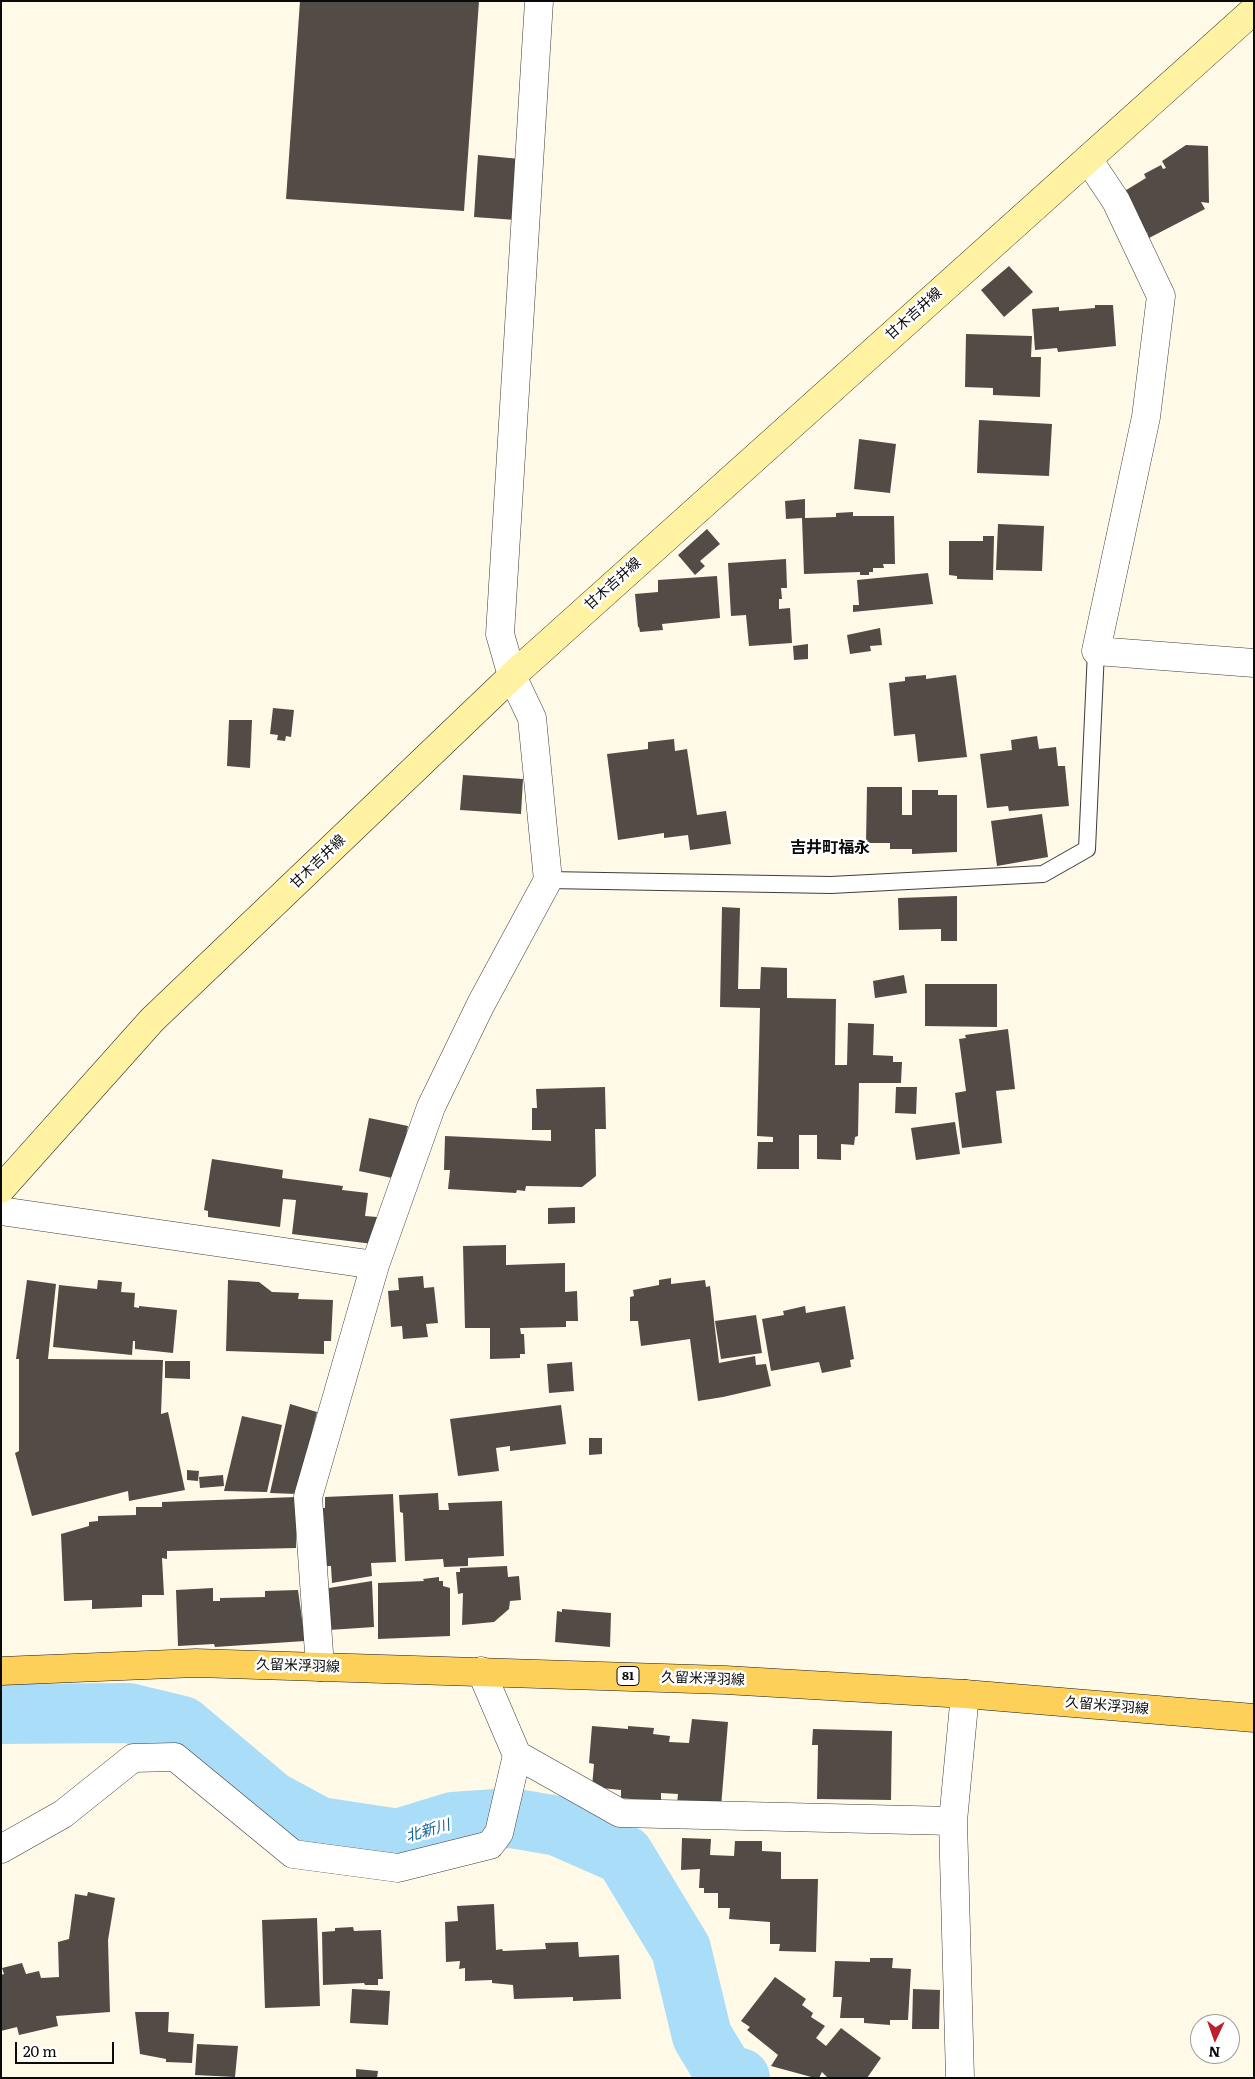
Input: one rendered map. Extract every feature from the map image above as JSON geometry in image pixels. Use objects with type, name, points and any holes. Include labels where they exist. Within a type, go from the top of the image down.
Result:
[{"type":"main road","name":"甘木吉井線","points":[[1,1189],[152,1020],[512,676],[779,434],[1254,10]]},
{"type":"main road","name":"久留米浮羽線","points":[[1,1671],[196,1663],[725,1680],[965,1694],[1254,1718]]},
{"type":"street","points":[[320,1667],[308,1497],[376,1265],[431,1107],[481,1004],[548,880],[532,718],[512,676],[500,634],[539,1]]},
{"type":"street","points":[[1088,159],[1116,201],[1161,296],[1146,416],[1096,651],[1254,663]]},
{"type":"street","points":[[1,1211],[376,1265]]},
{"type":"street","points":[[1,1850],[63,1814],[133,1758],[175,1757],[293,1854],[398,1868],[490,1845],[499,1833],[517,1755],[481,1671]]},
{"type":"street","points":[[960,2078],[953,1821],[965,1694]]},
{"type":"street","points":[[517,1755],[620,1813],[953,1821]]},
{"type":"lane","points":[[548,880],[830,886],[1043,874],[1087,849],[1096,651]]},
{"type":"building","points":[[300,1],[479,1],[464,211],[286,199]]},
{"type":"building","points":[[1186,145],[1208,146],[1209,203],[1201,202],[1205,209],[1149,238],[1147,232],[1137,237],[1118,195],[1146,178],[1144,174],[1161,165],[1163,169],[1166,168],[1162,161]]},
{"type":"building","points":[[478,155],[520,159],[516,220],[474,217]]},
{"type":"building","points":[[1009,266],[1033,292],[1004,317],[981,290]]},
{"type":"building","points":[[1095,305],[1113,305],[1116,346],[1058,352],[1057,348],[1035,350],[1032,309],[1059,307],[1059,311],[1095,308]]},
{"type":"building","points":[[966,334],[1032,336],[1031,357],[1041,357],[1040,397],[993,395],[993,388],[965,387]]},
{"type":"building","points":[[979,420],[1052,424],[1049,476],[977,473]]},
{"type":"building","points":[[859,439],[896,444],[890,493],[854,489]]},
{"type":"building","points":[[805,499],[805,518],[836,517],[836,513],[853,512],[853,516],[894,516],[895,564],[883,564],[884,568],[873,568],[873,572],[869,572],[869,575],[860,575],[860,572],[804,574],[802,518],[786,519],[785,501]]},
{"type":"building","points":[[998,524],[1044,526],[1042,571],[996,570]]},
{"type":"building","points":[[707,529],[720,544],[700,561],[705,566],[695,575],[678,555]]},
{"type":"building","points":[[983,536],[994,536],[993,580],[957,579],[957,576],[949,575],[949,541],[983,541]]},
{"type":"building","points":[[786,559],[787,588],[781,588],[782,599],[779,599],[779,609],[790,608],[792,643],[749,646],[746,615],[731,616],[728,563]]},
{"type":"building","points":[[928,573],[933,604],[853,612],[853,605],[859,605],[857,580]]},
{"type":"building","points":[[717,576],[720,618],[662,624],[663,630],[640,632],[635,594],[658,592],[658,580]]},
{"type":"building","points":[[880,628],[882,645],[870,646],[871,651],[850,654],[847,635]]},
{"type":"building","points":[[808,644],[808,659],[794,660],[793,646]]},
{"type":"building","points":[[926,675],[926,679],[956,675],[967,757],[918,762],[915,734],[894,736],[889,683],[905,681],[905,677]]},
{"type":"building","points":[[273,708],[294,710],[291,737],[286,736],[285,741],[277,740],[278,735],[270,734]]},
{"type":"building","points":[[229,720],[252,720],[250,768],[227,766]]},
{"type":"building","points":[[1037,736],[1039,749],[1056,747],[1058,766],[1065,766],[1069,806],[1009,811],[1008,806],[987,808],[980,754],[1012,750],[1011,740]]},
{"type":"building","points":[[674,739],[675,751],[687,749],[697,815],[726,811],[731,844],[690,850],[688,835],[664,838],[664,833],[618,840],[607,754],[648,749],[648,742]]},
{"type":"building","points":[[463,775],[523,779],[521,814],[460,810]]},
{"type":"building","points":[[867,787],[902,787],[902,815],[912,815],[912,790],[938,790],[938,795],[957,795],[957,852],[912,854],[912,849],[890,849],[890,843],[866,843]]},
{"type":"building","points":[[1042,814],[1048,857],[997,866],[991,821]]},
{"type":"building","points":[[957,896],[957,941],[941,941],[941,929],[899,930],[898,898]]},
{"type":"building","points":[[722,907],[740,908],[738,989],[760,989],[761,967],[787,968],[787,998],[836,999],[835,1065],[847,1065],[848,1023],[874,1024],[873,1055],[893,1056],[893,1062],[902,1062],[901,1083],[859,1083],[858,1136],[855,1137],[854,1145],[841,1144],[841,1160],[817,1159],[817,1135],[799,1135],[799,1169],[757,1169],[758,1142],[773,1142],[773,1137],[757,1136],[760,1008],[720,1007]]},
{"type":"building","points":[[904,975],[907,993],[875,998],[873,981]]},
{"type":"building","points":[[925,984],[997,984],[997,1027],[925,1026]]},
{"type":"building","points":[[1008,1029],[1015,1089],[996,1091],[1002,1143],[962,1148],[955,1093],[966,1091],[959,1039],[966,1038],[965,1035]]},
{"type":"building","points":[[605,1087],[606,1129],[595,1129],[596,1176],[582,1187],[526,1186],[525,1191],[517,1190],[516,1193],[448,1189],[450,1170],[444,1170],[445,1136],[551,1141],[551,1130],[532,1130],[532,1108],[537,1108],[536,1089]]},
{"type":"building","points":[[896,1087],[917,1087],[916,1114],[895,1113]]},
{"type":"building","points":[[369,1118],[408,1126],[397,1179],[359,1171]]},
{"type":"building","points":[[955,1122],[960,1154],[916,1160],[911,1128]]},
{"type":"building","points":[[212,1159],[283,1170],[282,1178],[343,1186],[342,1190],[368,1193],[365,1216],[377,1217],[373,1244],[292,1234],[296,1200],[283,1199],[280,1227],[208,1217],[208,1211],[204,1210]]},
{"type":"building","points":[[575,1207],[575,1223],[548,1224],[548,1208]]},
{"type":"building","points":[[506,1245],[506,1265],[565,1263],[565,1292],[577,1291],[578,1321],[566,1321],[566,1327],[520,1328],[521,1334],[524,1334],[525,1354],[520,1354],[520,1358],[490,1359],[490,1328],[465,1328],[463,1246]]},
{"type":"building","points":[[423,1276],[424,1288],[434,1287],[438,1323],[426,1324],[428,1337],[403,1339],[402,1326],[391,1327],[388,1291],[399,1290],[398,1278]]},
{"type":"building","points":[[671,1278],[671,1284],[705,1280],[706,1287],[710,1286],[719,1363],[755,1356],[756,1365],[766,1364],[771,1386],[698,1401],[690,1339],[641,1346],[638,1321],[630,1321],[630,1297],[634,1296],[633,1290],[659,1285],[659,1280]]},
{"type":"building","points":[[27,1280],[56,1284],[48,1359],[163,1360],[161,1414],[168,1412],[185,1490],[129,1501],[128,1491],[32,1516],[15,1453],[19,1451],[19,1359],[16,1359]]},
{"type":"building","points":[[98,1280],[122,1282],[121,1292],[135,1293],[134,1307],[177,1310],[173,1353],[135,1349],[135,1341],[133,1341],[132,1355],[53,1347],[59,1285],[97,1289]]},
{"type":"building","points":[[228,1280],[259,1282],[272,1292],[299,1293],[298,1299],[333,1300],[331,1341],[324,1341],[324,1354],[226,1351]]},
{"type":"building","points":[[805,1306],[806,1313],[845,1306],[854,1359],[850,1360],[851,1367],[822,1373],[819,1362],[771,1371],[762,1319],[784,1315],[783,1311]]},
{"type":"building","points":[[756,1315],[762,1353],[721,1359],[715,1321]]},
{"type":"building","points":[[165,1361],[190,1361],[190,1379],[165,1378]]},
{"type":"building","points":[[572,1362],[574,1391],[549,1393],[547,1364]]},
{"type":"building","points":[[290,1404],[317,1412],[297,1494],[270,1493]]},
{"type":"building","points":[[561,1405],[566,1444],[510,1451],[510,1446],[496,1448],[499,1471],[458,1476],[450,1419]]},
{"type":"building","points":[[242,1416],[282,1425],[267,1492],[224,1491]]},
{"type":"building","points":[[589,1438],[602,1438],[602,1454],[589,1455]]},
{"type":"building","points":[[187,1470],[199,1471],[198,1481],[187,1480]]},
{"type":"building","points":[[223,1475],[224,1486],[200,1488],[199,1477]]},
{"type":"building","points":[[438,1493],[439,1510],[449,1510],[448,1503],[502,1501],[504,1556],[468,1558],[468,1566],[444,1567],[443,1559],[405,1561],[403,1513],[400,1512],[399,1495]]},
{"type":"building","points":[[393,1494],[396,1562],[371,1563],[372,1576],[332,1583],[331,1566],[323,1566],[320,1508],[325,1508],[325,1497]]},
{"type":"building","points":[[296,1497],[296,1548],[167,1551],[167,1559],[162,1558],[164,1595],[142,1595],[142,1607],[92,1609],[92,1600],[64,1601],[61,1534],[89,1526],[89,1522],[98,1521],[98,1516],[136,1515],[136,1507],[162,1507],[162,1502]]},
{"type":"building","points":[[507,1566],[508,1577],[519,1576],[521,1600],[510,1601],[509,1609],[494,1622],[462,1625],[463,1593],[458,1594],[456,1572],[460,1572],[460,1568]]},
{"type":"building","points":[[439,1577],[439,1581],[443,1581],[443,1586],[450,1588],[450,1636],[378,1639],[378,1583],[424,1581],[423,1579]]},
{"type":"building","points":[[372,1581],[374,1627],[329,1630],[329,1588]]},
{"type":"building","points":[[213,1588],[213,1601],[220,1601],[220,1598],[265,1597],[265,1591],[298,1590],[305,1641],[215,1647],[214,1644],[178,1646],[176,1590]]},
{"type":"building","points":[[562,1609],[611,1613],[610,1647],[555,1642],[557,1611],[562,1612]]},
{"type":"building","points":[[692,1719],[728,1722],[721,1807],[677,1804],[678,1794],[661,1793],[661,1802],[621,1798],[621,1790],[592,1787],[594,1764],[589,1763],[592,1726],[628,1729],[628,1726],[654,1728],[653,1734],[670,1736],[669,1742],[689,1743]]},
{"type":"building","points":[[813,1729],[892,1731],[891,1800],[817,1799],[818,1745],[812,1745]]},
{"type":"building","points":[[682,1838],[711,1839],[710,1855],[734,1856],[735,1841],[762,1841],[762,1851],[781,1852],[781,1879],[818,1879],[816,1952],[779,1951],[780,1944],[770,1944],[770,1922],[729,1919],[730,1908],[718,1908],[718,1893],[704,1893],[704,1888],[699,1888],[700,1869],[681,1870]]},
{"type":"building","points":[[88,1892],[115,1898],[108,1940],[110,2012],[56,2016],[58,2026],[19,2035],[17,2027],[1,2031],[1,1975],[4,1974],[2,1968],[22,1963],[26,1974],[39,1971],[41,1978],[59,1977],[58,1942],[69,1939],[75,1894],[87,1896]]},
{"type":"building","points":[[494,1904],[496,1950],[546,1949],[545,1943],[578,1942],[579,1957],[619,1955],[621,1999],[573,2001],[573,1997],[514,1999],[513,1985],[492,1983],[492,1980],[465,1981],[465,1968],[459,1969],[460,1961],[446,1962],[445,1922],[458,1921],[457,1906]]},
{"type":"building","points":[[317,1918],[320,2006],[265,2008],[262,1920]]},
{"type":"building","points":[[353,1927],[354,1931],[381,1930],[383,1979],[378,1979],[378,1985],[365,1985],[364,1983],[323,1985],[322,1932],[335,1931],[335,1928]]},
{"type":"building","points":[[870,1958],[893,1958],[892,1968],[911,1969],[908,2020],[890,2020],[890,2025],[864,2023],[864,2018],[840,2018],[842,1997],[833,1997],[835,1961],[870,1962]]},
{"type":"building","points":[[775,1977],[806,1999],[802,2005],[813,2013],[811,2017],[825,2026],[816,2038],[826,2046],[841,2028],[881,2058],[867,2078],[828,2078],[822,2072],[819,2078],[815,2078],[771,2066],[778,2055],[747,2030],[750,2027],[741,2021]]},
{"type":"building","points":[[352,1989],[390,1991],[388,2025],[350,2023]]},
{"type":"building","points":[[913,1989],[940,1990],[939,2029],[912,2029]]},
{"type":"building","points":[[135,2012],[169,2012],[168,2032],[194,2034],[192,2063],[166,2062],[166,2059],[140,2054]]},
{"type":"building","points":[[197,2044],[238,2046],[235,2077],[195,2075]]},
{"type":"building","points":[[356,2069],[378,2071],[377,2078],[356,2078]]},
{"type":"waterway","name":"北新川","points":[[1,1714],[128,1713],[182,1726],[271,1801],[319,1827],[398,1839],[453,1822],[511,1818],[558,1826],[624,1855],[681,1949],[702,2036],[725,2074],[740,2078]]},
{"type":"district","name":"吉井町福永","points":[[830,848]]}]
